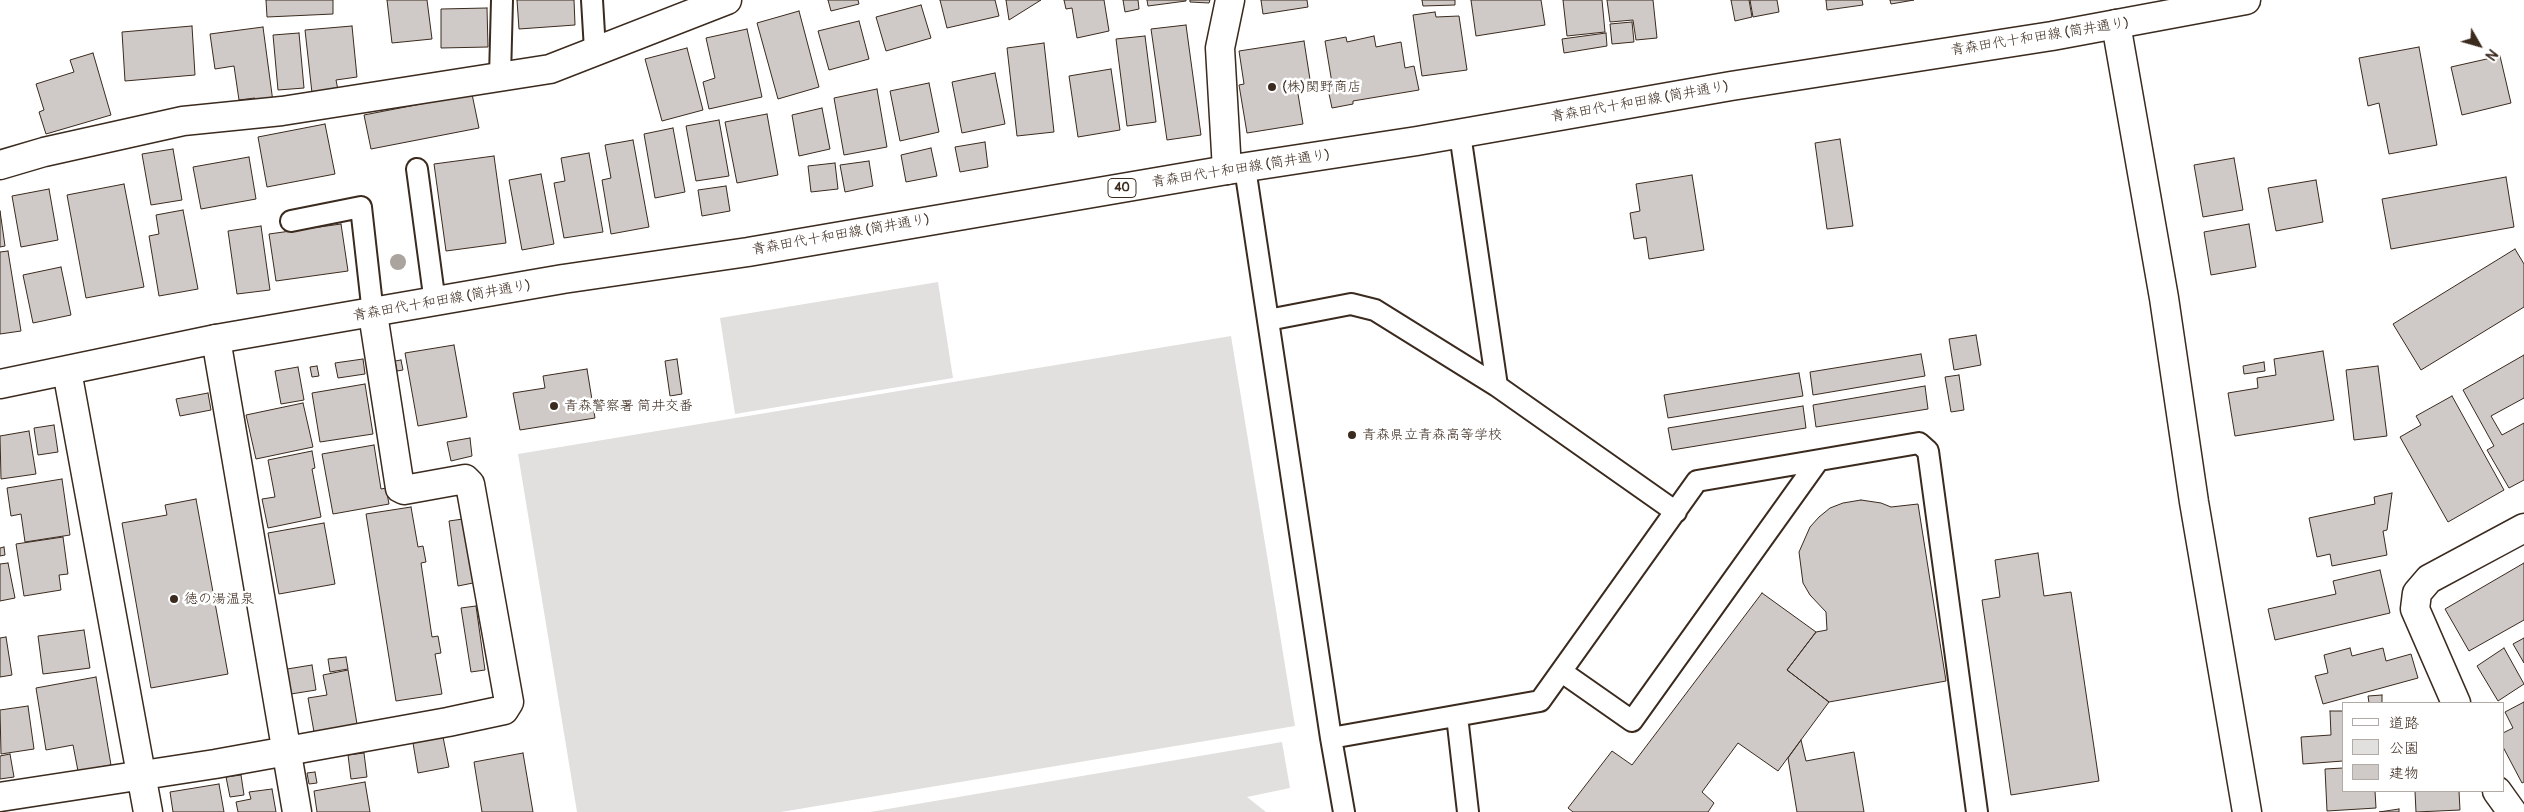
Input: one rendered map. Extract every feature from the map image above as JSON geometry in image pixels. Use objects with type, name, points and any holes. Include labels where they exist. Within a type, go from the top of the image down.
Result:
[{"type":"street","points":[[0,165],[44,152],[183,121],[282,111],[550,68],[727,0]]},
{"type":"street","points":[[1230,0],[1220,48],[1236,169]]},
{"type":"street","name":"青森田代十和田線 (筒井通り)","points":[[0,384],[216,339],[373,314],[563,279],[748,252],[1236,169],[1460,134],[1731,86],[2116,24],[2246,0]]},
{"type":"street","points":[[2116,24],[2164,298],[2194,502],[2246,812]]},
{"type":"street","points":[[0,797],[142,776],[287,751],[504,710],[509,702],[470,484],[465,479],[404,490],[400,488],[373,314]]},
{"type":"street","points":[[216,339],[298,812]]},
{"type":"street","points":[[67,371],[148,812]]},
{"type":"street","points":[[2456,702],[2415,609],[2417,592],[2430,579],[2524,528]]},
{"type":"street","points":[[2499,792],[2512,812]]},
{"type":"lane","points":[[500,77],[502,0]]},
{"type":"lane","points":[[592,0],[595,50]]},
{"type":"lane","points":[[1460,134],[1497,386]]},
{"type":"lane","points":[[417,168],[435,303]]},
{"type":"lane","points":[[1236,169],[1268,320],[1331,738],[1344,812]]},
{"type":"lane","points":[[291,221],[361,207],[373,314]]},
{"type":"lane","points":[[1268,320],[1351,304],[1375,310],[1497,386],[1676,512]]},
{"type":"lane","points":[[1331,738],[1540,701],[1697,481],[1919,443],[1928,451],[1977,812]]},
{"type":"lane","points":[[1562,672],[1632,721],[1818,461]]},
{"type":"lane","points":[[1457,716],[1468,812]]},
{"type":"green space","points":[[938,282],[953,378],[735,414],[720,318]]},
{"type":"green space","points":[[1231,336],[1295,726],[781,812],[577,812],[518,454]]},
{"type":"green space","points":[[1282,742],[1290,788],[1247,797],[1266,812],[870,812]]},
{"type":"building","points":[[266,0],[333,0],[333,14],[267,17]]},
{"type":"building","points":[[387,0],[427,0],[432,39],[392,43]]},
{"type":"building","points":[[517,0],[574,0],[575,25],[519,29]]},
{"type":"building","points":[[828,0],[858,0],[859,4],[831,11]]},
{"type":"building","points":[[940,0],[995,0],[999,16],[947,28]]},
{"type":"building","points":[[1006,0],[1041,0],[1009,20]]},
{"type":"building","points":[[1064,0],[1104,0],[1109,31],[1077,38],[1072,8],[1066,9]]},
{"type":"building","points":[[1123,0],[1138,0],[1139,9],[1125,12]]},
{"type":"building","points":[[1147,0],[1186,0],[1186,1],[1148,6]]},
{"type":"building","points":[[1190,0],[1210,0],[1209,3],[1190,2]]},
{"type":"building","points":[[1261,0],[1307,0],[1308,7],[1263,14]]},
{"type":"building","points":[[1422,0],[1455,0],[1455,5],[1423,6]]},
{"type":"building","points":[[1471,0],[1541,0],[1545,25],[1476,36]]},
{"type":"building","points":[[1563,0],[1602,0],[1605,32],[1567,36]]},
{"type":"building","points":[[1607,0],[1653,0],[1657,38],[1636,40],[1633,20],[1610,22]]},
{"type":"building","points":[[1731,0],[1749,0],[1752,17],[1735,21]]},
{"type":"building","points":[[1750,0],[1777,0],[1779,12],[1753,17]]},
{"type":"building","points":[[1826,0],[1862,0],[1863,5],[1827,10]]},
{"type":"building","points":[[1890,0],[1914,0],[1891,4]]},
{"type":"building","points":[[921,5],[931,38],[886,51],[876,17]]},
{"type":"building","points":[[487,8],[488,47],[441,48],[441,9]]},
{"type":"building","points":[[799,11],[819,87],[778,99],[757,23]]},
{"type":"building","points":[[1435,12],[1436,17],[1459,16],[1467,70],[1422,76],[1413,15]]},
{"type":"building","points":[[859,21],[869,59],[829,70],[818,31]]},
{"type":"building","points":[[1632,22],[1634,42],[1612,44],[1610,24]]},
{"type":"building","points":[[1186,25],[1201,135],[1167,140],[1151,29]]},
{"type":"building","points":[[192,26],[195,75],[125,81],[122,32]]},
{"type":"building","points":[[352,26],[357,77],[336,80],[338,90],[312,93],[305,30]]},
{"type":"building","points":[[263,27],[273,102],[256,104],[255,98],[239,100],[234,66],[215,69],[210,34]]},
{"type":"building","points":[[747,29],[762,97],[709,109],[703,82],[715,78],[706,38]]},
{"type":"building","points":[[299,33],[304,88],[278,90],[273,35]]},
{"type":"building","points":[[1606,33],[1607,46],[1564,53],[1562,39]]},
{"type":"building","points":[[1145,36],[1156,122],[1127,126],[1116,39]]},
{"type":"building","points":[[1374,36],[1376,47],[1401,42],[1405,68],[1414,66],[1419,90],[1353,101],[1353,104],[1332,108],[1327,84],[1332,83],[1325,41],[1346,37],[1347,42]]},
{"type":"building","name":"(株)関野商店","points":[[1304,41],[1311,86],[1297,88],[1303,124],[1247,133],[1239,85],[1244,84],[1239,51]]},
{"type":"building","points":[[1044,43],[1054,132],[1017,136],[1007,48]]},
{"type":"building","points":[[2419,47],[2437,145],[2389,154],[2379,103],[2368,106],[2359,58]]},
{"type":"building","points":[[687,48],[703,110],[662,121],[645,59]]},
{"type":"building","points":[[93,53],[111,115],[46,134],[39,112],[44,110],[36,84],[74,72],[70,60]]},
{"type":"building","points":[[2500,56],[2511,103],[2462,115],[2451,67]]},
{"type":"building","points":[[1111,69],[1120,130],[1078,137],[1069,76]]},
{"type":"building","points":[[995,73],[1005,124],[962,133],[952,82]]},
{"type":"building","points":[[929,83],[939,132],[900,141],[890,91]]},
{"type":"building","points":[[877,89],[887,147],[844,155],[834,98]]},
{"type":"building","points":[[472,94],[479,128],[371,149],[364,115]]},
{"type":"building","points":[[822,108],[830,149],[799,156],[792,115]]},
{"type":"building","points":[[767,114],[778,175],[737,183],[725,122]]},
{"type":"building","points":[[719,120],[729,176],[696,181],[686,126]]},
{"type":"building","points":[[325,124],[335,174],[267,187],[258,137]]},
{"type":"building","points":[[673,128],[685,192],[655,198],[644,134]]},
{"type":"building","points":[[1840,139],[1853,226],[1827,229],[1815,143]]},
{"type":"building","points":[[633,140],[649,227],[611,234],[602,180],[611,178],[605,145]]},
{"type":"building","points":[[985,142],[988,167],[960,172],[955,147]]},
{"type":"building","points":[[931,148],[937,176],[906,182],[901,155]]},
{"type":"building","points":[[173,149],[182,200],[151,205],[142,154]]},
{"type":"building","points":[[589,153],[603,232],[564,238],[554,183],[565,181],[561,158]]},
{"type":"building","points":[[494,156],[506,243],[446,251],[434,164]]},
{"type":"building","points":[[249,157],[256,199],[201,209],[193,167]]},
{"type":"building","points":[[2234,158],[2243,210],[2203,217],[2194,165]]},
{"type":"building","points":[[869,161],[873,186],[845,192],[840,165]]},
{"type":"building","points":[[835,163],[838,189],[811,192],[808,166]]},
{"type":"building","points":[[541,174],[554,244],[522,250],[509,180]]},
{"type":"building","points":[[1692,175],[1704,250],[1649,259],[1646,237],[1634,239],[1630,213],[1640,211],[1636,184]]},
{"type":"building","points":[[2506,177],[2514,227],[2391,249],[2382,199]]},
{"type":"building","points":[[2316,180],[2323,222],[2276,231],[2268,188]]},
{"type":"building","points":[[124,184],[144,287],[86,298],[67,195]]},
{"type":"building","points":[[726,186],[730,211],[702,216],[698,190]]},
{"type":"building","points":[[49,189],[58,240],[21,247],[12,196]]},
{"type":"building","points":[[183,210],[198,289],[159,296],[149,236],[159,234],[156,215]]},
{"type":"building","points":[[0,211],[5,246],[0,247]]},
{"type":"building","points":[[341,224],[348,271],[276,281],[269,234]]},
{"type":"building","points":[[2249,224],[2256,267],[2211,275],[2204,232]]},
{"type":"building","points":[[261,226],[270,290],[237,294],[228,231]]},
{"type":"building","points":[[2515,249],[2524,264],[2524,307],[2421,370],[2393,324]]},
{"type":"building","points":[[8,251],[21,331],[0,334],[0,252]]},
{"type":"building","points":[[61,267],[71,315],[33,323],[23,275]]},
{"type":"building","points":[[1976,335],[1981,365],[1954,370],[1949,339]]},
{"type":"building","points":[[454,345],[467,417],[418,426],[405,353]]},
{"type":"building","points":[[2323,351],[2334,420],[2235,436],[2228,393],[2258,388],[2257,378],[2276,375],[2274,359]]},
{"type":"building","points":[[1921,354],[1925,376],[1813,395],[1810,372]]},
{"type":"building","points":[[2524,355],[2524,398],[2491,416],[2502,435],[2524,423],[2524,480],[2509,488],[2487,450],[2494,446],[2463,390]]},
{"type":"building","points":[[363,359],[365,374],[338,378],[335,363]]},
{"type":"building","points":[[677,359],[682,394],[670,396],[665,361]]},
{"type":"building","points":[[401,360],[403,370],[397,371],[395,361]]},
{"type":"building","points":[[2264,362],[2265,371],[2244,374],[2243,366]]},
{"type":"building","points":[[317,366],[319,376],[312,377],[310,367]]},
{"type":"building","points":[[2378,366],[2387,436],[2354,440],[2346,370]]},
{"type":"building","points":[[298,367],[304,400],[281,404],[275,371]]},
{"type":"building","name":"青森警察署 筒井交番","points":[[587,369],[595,418],[520,430],[513,393],[545,388],[543,376]]},
{"type":"building","points":[[1799,373],[1803,396],[1668,418],[1664,395]]},
{"type":"building","points":[[1959,375],[1964,410],[1951,412],[1945,377]]},
{"type":"building","points":[[365,384],[373,434],[320,442],[312,393]]},
{"type":"building","points":[[1925,386],[1928,409],[1816,427],[1813,405]]},
{"type":"building","points":[[208,393],[211,410],[180,416],[176,399]]},
{"type":"building","points":[[2452,396],[2504,490],[2448,522],[2400,437],[2421,425],[2416,416]]},
{"type":"building","points":[[303,403],[313,447],[256,459],[246,415]]},
{"type":"building","points":[[1803,406],[1806,428],[1672,450],[1668,428]]},
{"type":"building","points":[[54,425],[58,452],[38,455],[34,428]]},
{"type":"building","points":[[29,431],[36,474],[1,479],[0,436]]},
{"type":"building","points":[[470,438],[472,456],[451,461],[447,442]]},
{"type":"building","points":[[374,445],[381,489],[386,488],[389,504],[333,514],[322,454]]},
{"type":"building","points":[[312,451],[315,468],[312,469],[321,517],[268,528],[262,499],[275,497],[268,460]]},
{"type":"building","points":[[62,479],[70,535],[25,542],[21,514],[11,516],[7,488]]},
{"type":"building","points":[[2392,493],[2387,530],[2383,531],[2387,555],[2332,566],[2330,554],[2317,557],[2309,518],[2375,504],[2374,497]]},
{"type":"building","name":"徳の湯温泉","points":[[196,499],[228,674],[151,688],[122,523],[167,515],[165,505]]},
{"type":"building","points":[[1861,500],[1881,503],[1891,507],[1918,504],[1946,681],[1829,702],[1787,670],[1816,632],[1827,630],[1826,612],[1810,595],[1803,583],[1799,552],[1810,527],[1819,517],[1830,508],[1843,503]]},
{"type":"building","points":[[411,507],[418,547],[423,546],[426,562],[421,563],[432,637],[438,636],[441,653],[435,654],[442,694],[396,701],[366,514]]},
{"type":"building","points":[[463,519],[473,583],[458,586],[449,521]]},
{"type":"building","points":[[324,523],[335,584],[279,594],[268,533]]},
{"type":"building","points":[[63,537],[68,574],[59,575],[61,590],[24,596],[16,544]]},
{"type":"building","points":[[4,547],[5,555],[0,556],[0,548]]},
{"type":"building","points":[[2038,553],[2044,596],[2071,592],[2099,781],[2011,795],[1982,600],[2000,597],[1995,560]]},
{"type":"building","points":[[8,563],[15,598],[0,601],[0,564]]},
{"type":"building","points":[[2524,563],[2524,620],[2469,651],[2445,609]]},
{"type":"building","points":[[2380,570],[2390,613],[2275,640],[2268,609],[2336,594],[2333,581]]},
{"type":"building","points":[[1762,593],[1816,632],[1787,670],[1829,702],[1778,771],[1738,743],[1702,792],[1714,803],[1708,812],[1573,812],[1568,808],[1612,751],[1632,765]]},
{"type":"building","points":[[476,606],[485,670],[471,672],[461,608]]},
{"type":"building","points":[[84,630],[90,668],[43,674],[38,636]]},
{"type":"building","points":[[6,637],[12,675],[0,677],[0,638]]},
{"type":"building","points":[[2524,638],[2524,663],[2513,644]]},
{"type":"building","points":[[2350,648],[2352,656],[2383,648],[2386,661],[2411,654],[2418,678],[2323,704],[2315,676],[2328,673],[2324,655]]},
{"type":"building","points":[[2504,648],[2524,684],[2498,701],[2477,666]]},
{"type":"building","points":[[346,657],[348,669],[330,672],[328,659]]},
{"type":"building","points":[[312,665],[316,690],[291,694],[287,669]]},
{"type":"building","points":[[348,670],[357,724],[314,732],[308,698],[327,695],[323,675]]},
{"type":"building","points":[[96,677],[111,765],[78,771],[73,745],[46,750],[36,688]]},
{"type":"building","points":[[2382,695],[2382,702],[2369,702],[2368,696]]},
{"type":"building","points":[[2524,702],[2524,782],[2522,783],[2504,749],[2504,732],[2513,728],[2505,712]]},
{"type":"building","points":[[28,706],[34,749],[1,754],[0,710]]},
{"type":"building","points":[[2330,711],[2342,711],[2342,761],[2303,764],[2301,737],[2331,735]]},
{"type":"building","points":[[443,737],[449,767],[418,773],[413,743]]},
{"type":"building","points":[[1801,740],[1806,761],[1854,752],[1864,812],[1797,812],[1788,758]]},
{"type":"building","points":[[364,753],[367,777],[351,779],[348,755]]},
{"type":"building","points":[[523,753],[533,812],[482,812],[474,762]]},
{"type":"building","points":[[10,754],[14,777],[0,779],[0,756]]},
{"type":"building","points":[[2342,768],[2342,792],[2375,792],[2376,808],[2327,811],[2325,769]]},
{"type":"building","points":[[315,772],[317,783],[309,784],[307,773]]},
{"type":"building","points":[[241,775],[244,795],[230,797],[226,777]]},
{"type":"building","points":[[365,782],[370,812],[317,812],[314,791]]},
{"type":"building","points":[[219,784],[224,812],[173,812],[170,792]]},
{"type":"building","points":[[272,789],[276,812],[238,812],[236,802],[251,799],[249,792]]},
{"type":"building","points":[[2415,792],[2459,792],[2460,810],[2416,812]]},
{"type":"building","points":[[2399,809],[2399,812],[2379,812]]},
{"type":"place","name":"(株)関野商店","points":[[1272,87]]},
{"type":"place","name":"青森警察署 筒井交番","points":[[554,406]]},
{"type":"place","name":"青森県立青森高等学校","points":[[1352,435]]},
{"type":"place","name":"徳の湯温泉","points":[[174,599]]}]
